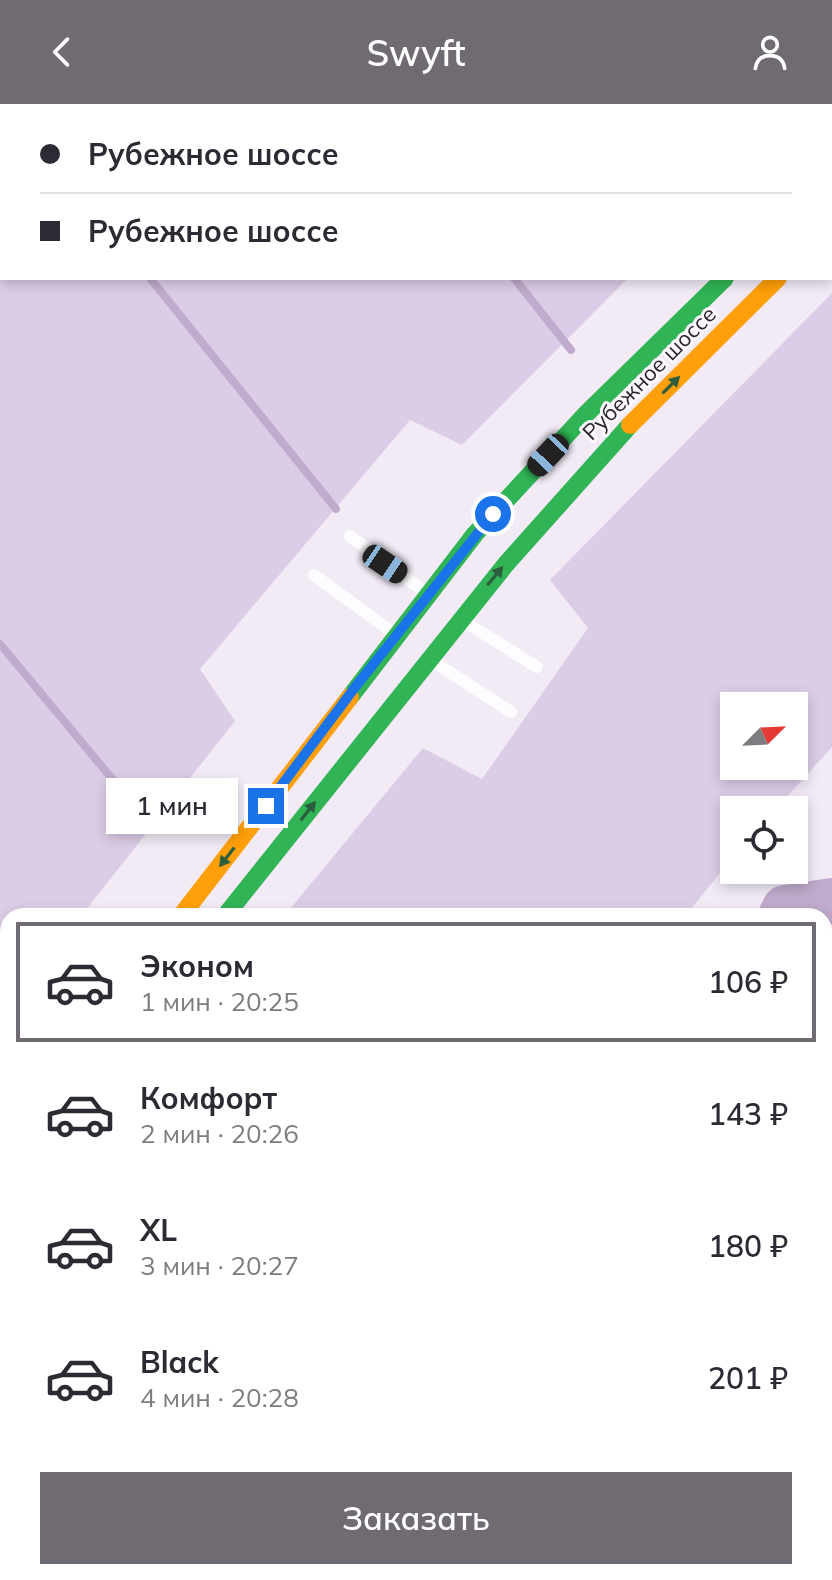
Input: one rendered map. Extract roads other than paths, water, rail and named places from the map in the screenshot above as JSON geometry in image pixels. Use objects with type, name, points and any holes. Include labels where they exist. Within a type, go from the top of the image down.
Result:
[{"type":"main road","name":"Рубежное шоссе","points":[[187,908],[475,534],[585,415],[723,280]]},
{"type":"main road","name":"Рубежное шоссе","points":[[231,908],[459,618],[610,445],[776,280]]},
{"type":"lane","points":[[350,536],[428,594]]},
{"type":"lane","points":[[314,575],[396,636]]},
{"type":"lane","points":[[459,618],[537,667]]},
{"type":"lane","points":[[428,658],[511,712]]},
{"type":"waterway","points":[[152,280],[336,509]]},
{"type":"waterway","points":[[516,280],[571,350]]},
{"type":"waterway","points":[[0,644],[153,828]]},
{"type":"waterway","points":[[785,908],[832,901]]}]
